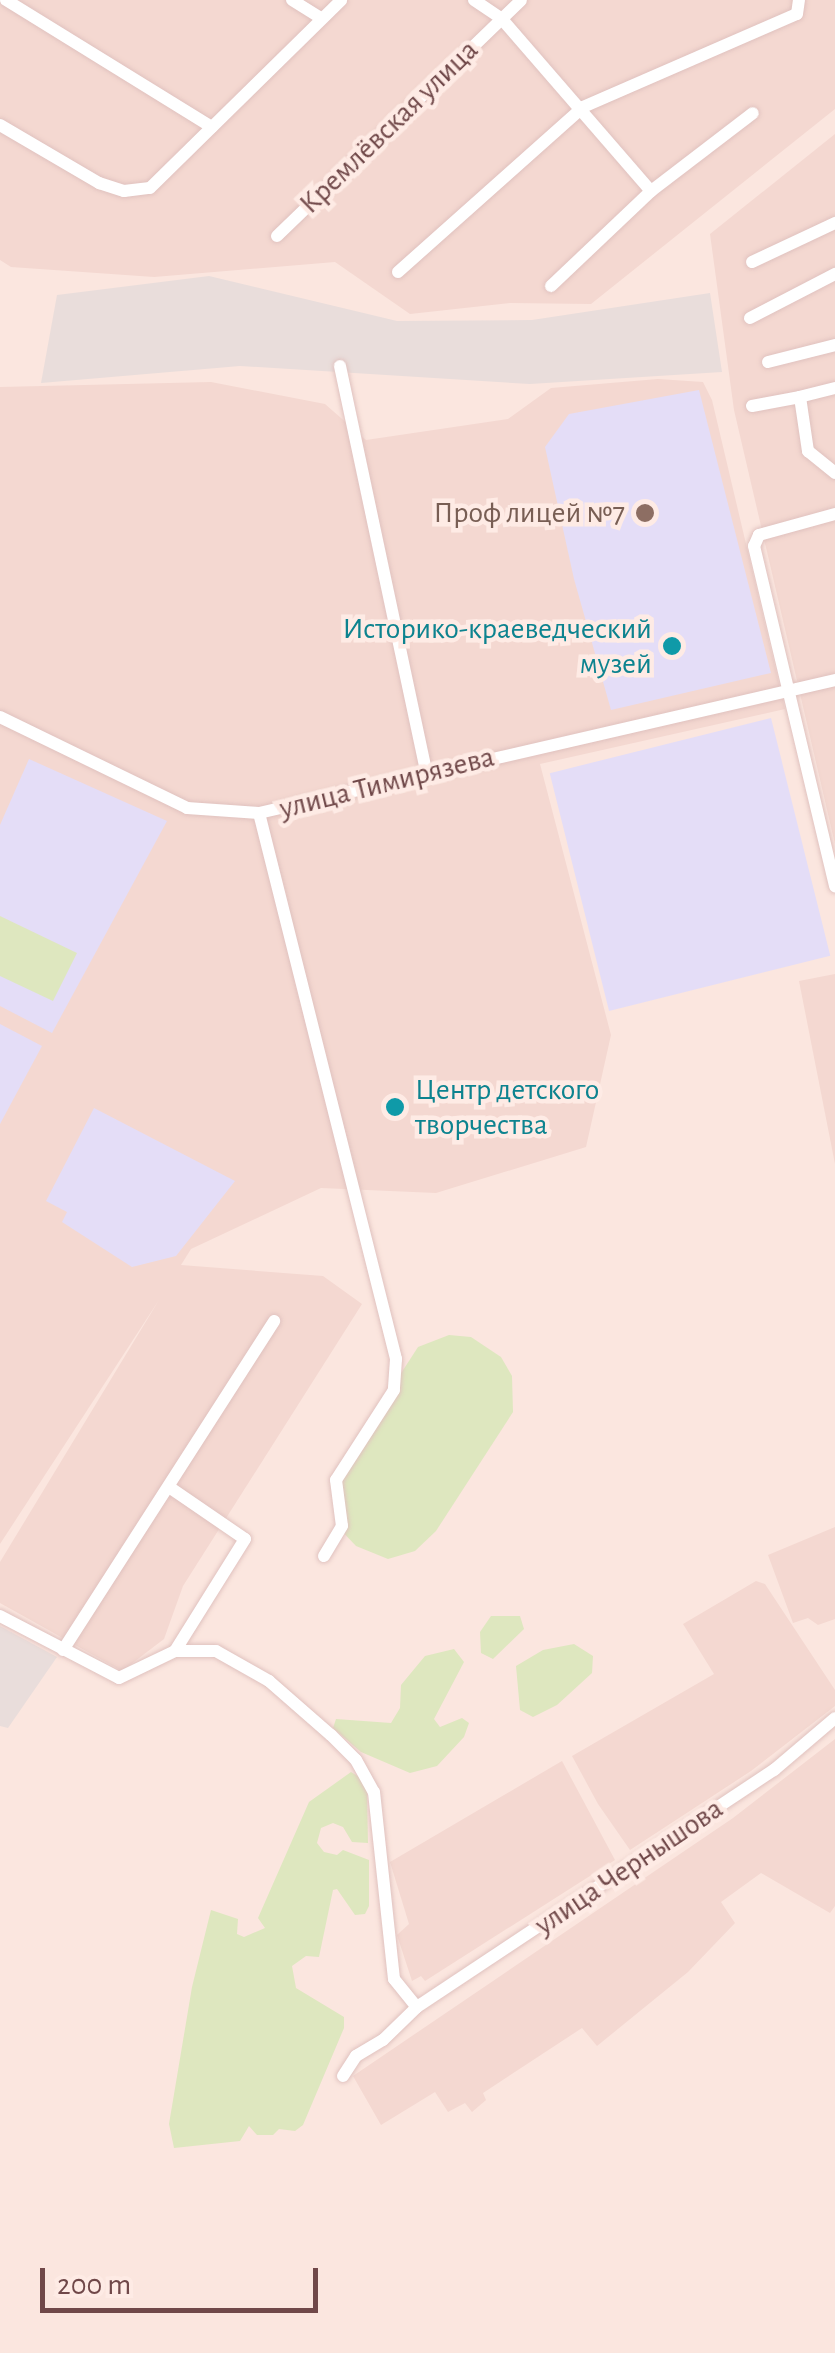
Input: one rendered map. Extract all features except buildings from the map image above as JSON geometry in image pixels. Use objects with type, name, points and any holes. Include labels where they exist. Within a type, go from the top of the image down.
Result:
[{"type":"street","points":[[6,0],[212,127]]},
{"type":"street","points":[[292,0],[321,18]]},
{"type":"street","points":[[0,125],[99,183],[124,192],[150,188],[341,0]]},
{"type":"street","points":[[474,0],[501,18],[583,107],[651,190]]},
{"type":"street","name":"Кремлёвская улица","points":[[277,236],[521,0]]},
{"type":"street","points":[[398,272],[583,107],[797,14],[799,0]]},
{"type":"street","points":[[551,286],[651,190],[752,112]]},
{"type":"street","points":[[752,262],[835,222]]},
{"type":"street","points":[[750,318],[835,274]]},
{"type":"street","points":[[768,362],[835,345]]},
{"type":"street","points":[[340,366],[426,772]]},
{"type":"street","points":[[752,406],[835,388]]},
{"type":"street","points":[[800,396],[808,451],[835,473]]},
{"type":"street","points":[[835,514],[754,539],[835,887]]},
{"type":"street","name":"улица Тимирязева","points":[[0,716],[187,808],[259,814],[426,772],[835,680]]},
{"type":"street","points":[[259,814],[396,1358],[394,1390],[336,1480],[342,1526],[324,1556]]},
{"type":"street","points":[[64,1650],[274,1321]]},
{"type":"street","points":[[169,1487],[246,1539],[175,1651]]},
{"type":"street","points":[[0,1616],[119,1678],[175,1651],[216,1651],[269,1681],[356,1760],[374,1792],[394,1979],[417,2007]]},
{"type":"street","name":"улица Чернышова","points":[[343,2076],[356,2056],[383,2040],[417,2007],[774,1770],[835,1718]]},
{"type":"shaded area","points":[[0,0],[835,0],[835,109],[591,304],[510,303],[410,314],[335,262],[154,277],[11,267],[0,260]]},
{"type":"shaded area","points":[[835,134],[835,844],[734,410],[710,234]]},
{"type":"shaded area","points":[[209,276],[397,321],[532,320],[710,293],[722,372],[530,384],[240,366],[41,383],[57,295]]},
{"type":"shaded area","points":[[658,379],[703,382],[712,400],[785,709],[540,764],[611,1035],[586,1147],[436,1193],[321,1188],[191,1249],[181,1265],[323,1276],[362,1304],[183,1586],[164,1639],[122,1671],[0,1603],[0,1562],[159,1300],[0,1544],[0,387],[211,382],[325,404],[366,440],[508,419],[551,388]]},
{"type":"shaded area","name":"Проф лицей №7","points":[[699,390],[771,673],[611,710],[574,579],[545,447],[569,414]]},
{"type":"shaded area","points":[[771,718],[830,956],[609,1011],[550,773]]},
{"type":"shaded area","points":[[29,759],[167,821],[52,1033],[0,1006],[0,825]]},
{"type":"shaded area","points":[[835,974],[835,1164],[799,981]]},
{"type":"shaded area","points":[[0,1024],[42,1046],[0,1124]]},
{"type":"shaded area","points":[[94,1108],[235,1181],[176,1256],[132,1267],[62,1222],[67,1212],[46,1201]]},
{"type":"shaded area","points":[[835,1527],[835,1619],[818,1625],[808,1618],[793,1623],[768,1555]]},
{"type":"shaded area","points":[[756,1581],[765,1584],[835,1690],[835,1706],[751,1771],[630,1850],[598,1804],[572,1756],[714,1674],[683,1624]]},
{"type":"shaded area","points":[[0,1626],[57,1657],[8,1728],[0,1726]]},
{"type":"shaded area","points":[[835,1739],[835,1906],[830,1913],[761,1873],[721,1902],[735,1923],[688,1972],[597,2046],[582,2028],[483,2093],[486,2100],[472,2112],[465,2103],[448,2112],[435,2092],[381,2125],[353,2076],[733,1818]]},
{"type":"shaded area","points":[[562,1761],[615,1860],[425,1981],[421,1976],[412,1981],[397,1935],[409,1924],[390,1862]]},
{"type":"green space","points":[[0,916],[77,953],[53,1001],[0,976]]},
{"type":"green space","points":[[449,1335],[471,1337],[501,1357],[512,1376],[513,1412],[436,1531],[415,1551],[388,1559],[356,1546],[337,1526],[332,1480],[418,1347]]},
{"type":"green space","points":[[491,1616],[520,1616],[524,1629],[493,1659],[481,1653],[480,1632]]},
{"type":"green space","points":[[574,1644],[593,1656],[592,1673],[557,1705],[533,1717],[520,1710],[516,1666],[543,1650]]},
{"type":"green space","points":[[454,1649],[464,1662],[434,1719],[440,1727],[462,1718],[469,1723],[464,1737],[437,1766],[410,1773],[361,1752],[333,1728],[336,1719],[391,1723],[400,1708],[401,1685],[425,1656]]},
{"type":"green space","points":[[351,1772],[361,1778],[367,1792],[368,1843],[352,1842],[343,1827],[333,1823],[321,1828],[317,1843],[324,1852],[337,1855],[343,1850],[369,1860],[369,1906],[365,1914],[355,1915],[337,1889],[333,1890],[319,1957],[306,1956],[292,1966],[296,1988],[344,2017],[344,2028],[303,2125],[295,2131],[279,2129],[273,2135],[257,2135],[249,2126],[240,2141],[174,2148],[169,2124],[192,1987],[211,1910],[238,1919],[237,1934],[244,1937],[265,1928],[258,1918],[309,1802]]},
{"type":"place","name":"Проф лицей №7","points":[[645,513]]},
{"type":"place","name":"Историко-краеведческий музей","points":[[672,646]]},
{"type":"place","name":"Центр детского творчества","points":[[395,1107]]}]
